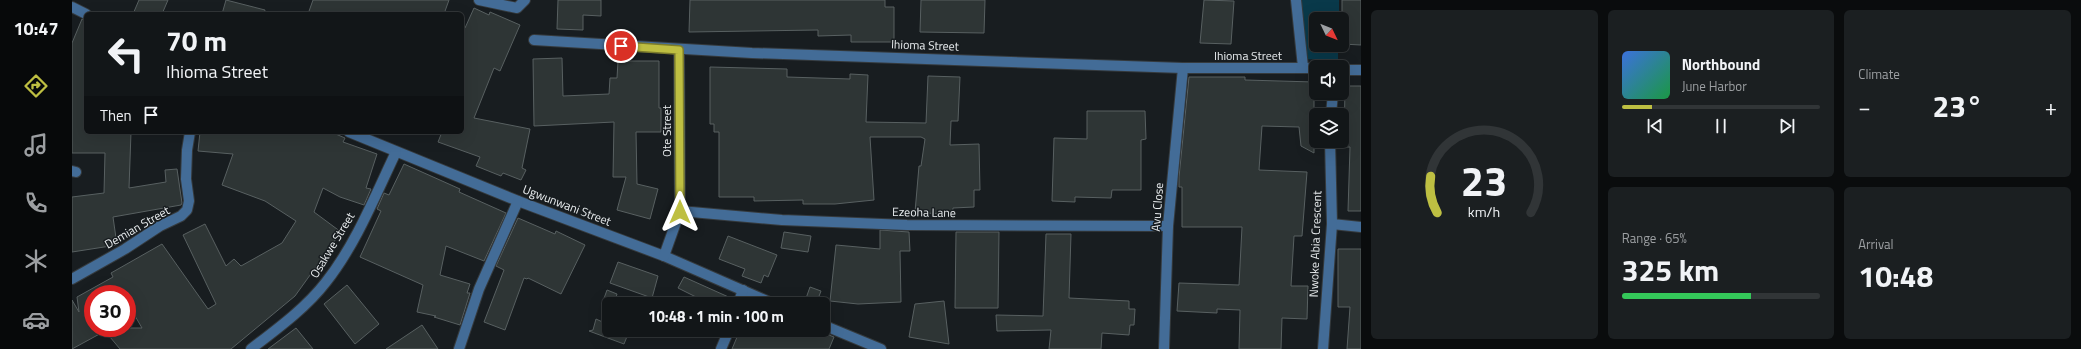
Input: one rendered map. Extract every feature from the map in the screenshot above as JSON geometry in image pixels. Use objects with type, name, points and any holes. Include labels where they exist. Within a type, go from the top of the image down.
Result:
[{"type":"street","points":[[479,0],[517,8],[525,0]]},
{"type":"street","points":[[1296,0],[1303,68]]},
{"type":"street","points":[[72,7],[84,13]]},
{"type":"street","name":"Ihioma Street","points":[[534,40],[679,50],[1183,68],[1309,68]]},
{"type":"street","name":"Ote Street","points":[[679,50],[680,212]]},
{"type":"street","name":"Avu Close","points":[[1164,349],[1168,226],[1183,68]]},
{"type":"street","points":[[1349,70],[1361,70]]},
{"type":"street","name":"Demian Street","points":[[72,279],[125,249],[160,226],[181,216],[187,210],[189,202],[186,179],[187,150],[190,134]]},
{"type":"street","name":"Ugwunwani Street","points":[[354,134],[518,201],[664,256],[758,297]]},
{"type":"street","name":"Nwoke Abia Crescent","points":[[1323,349],[1332,224],[1330,148]]},
{"type":"street","name":"Osakwe Street","points":[[251,349],[310,300],[327,282],[360,227],[396,152]]},
{"type":"street","points":[[459,349],[479,289],[518,201]]},
{"type":"street","points":[[664,256],[680,212]]},
{"type":"street","name":"Ezeoha Lane","points":[[680,212],[782,220],[907,225],[1168,226]]},
{"type":"street","points":[[1332,224],[1361,227]]},
{"type":"street","points":[[740,297],[743,290]]},
{"type":"street","points":[[830,328],[881,349]]},
{"type":"street","points":[[721,349],[726,337]]},
{"type":"shaded area","points":[[1298,0],[1339,0],[1339,12],[1309,12],[1309,52],[1338,52],[1338,60],[1297,59]]},
{"type":"building","points":[[139,0],[168,0],[163,12],[134,12]]},
{"type":"building","points":[[226,0],[265,10],[264,12],[223,12]]},
{"type":"building","points":[[313,0],[449,0],[445,12],[309,12]]},
{"type":"building","points":[[558,0],[601,0],[601,16],[583,15],[583,30],[557,29]]},
{"type":"building","points":[[690,0],[885,0],[885,7],[894,7],[894,42],[851,42],[851,35],[818,36],[818,30],[689,32]]},
{"type":"building","points":[[921,0],[985,0],[984,33],[920,32]]},
{"type":"building","points":[[1204,0],[1234,1],[1231,44],[1200,43]]},
{"type":"building","points":[[1342,0],[1361,0],[1361,45],[1349,44],[1349,12],[1342,12]]},
{"type":"building","points":[[474,8],[489,15],[490,12],[520,25],[500,71],[494,68],[474,118],[530,129],[522,168],[526,170],[521,180],[503,173],[501,176],[476,166],[480,157],[438,142],[441,134],[464,134],[465,28]]},
{"type":"building","points":[[82,19],[84,20],[84,134],[131,134],[129,188],[166,182],[165,170],[177,169],[182,203],[181,205],[113,217],[117,245],[72,252],[72,197],[104,193],[105,153],[72,153],[72,43]]},
{"type":"building","points":[[562,58],[563,96],[609,94],[610,78],[617,78],[618,61],[659,61],[659,108],[661,108],[661,132],[636,132],[637,184],[658,189],[650,219],[617,210],[626,177],[613,177],[614,122],[534,126],[533,59]]},
{"type":"building","points":[[710,67],[787,69],[787,77],[850,79],[850,74],[868,75],[866,122],[926,123],[928,76],[960,77],[958,121],[951,121],[950,145],[979,144],[980,190],[974,190],[974,207],[953,208],[952,215],[915,212],[919,166],[921,166],[925,139],[921,137],[870,137],[874,200],[835,204],[803,204],[803,200],[754,201],[754,197],[719,197],[719,132],[714,132],[714,124],[710,124]]},
{"type":"building","points":[[1189,77],[1245,77],[1245,80],[1309,82],[1309,100],[1314,100],[1314,108],[1309,108],[1309,148],[1314,148],[1314,153],[1301,146],[1299,127],[1262,126],[1259,170],[1307,172],[1302,236],[1294,236],[1291,286],[1308,286],[1307,319],[1282,318],[1281,349],[1239,349],[1240,310],[1217,309],[1217,313],[1177,311],[1179,283],[1239,285],[1242,227],[1182,227],[1182,187],[1179,187]]},
{"type":"building","points":[[1349,86],[1361,86],[1361,211],[1348,211],[1350,147],[1349,108],[1345,108],[1345,100],[1349,100]]},
{"type":"building","points":[[1087,111],[1145,111],[1146,139],[1141,140],[1141,190],[1112,190],[1111,198],[1075,197],[1075,202],[1052,201],[1054,138],[1087,139]]},
{"type":"building","points":[[200,134],[336,134],[345,138],[343,142],[377,154],[366,188],[371,189],[364,205],[340,197],[323,188],[314,212],[341,232],[295,296],[231,349],[120,349],[110,337],[136,337],[136,328],[142,328],[136,318],[136,285],[99,285],[113,277],[111,273],[162,244],[208,309],[216,304],[183,235],[205,224],[226,266],[234,259],[241,266],[282,243],[296,221],[265,201],[222,185],[233,154],[198,151]]},
{"type":"building","points":[[404,164],[460,189],[459,192],[506,213],[484,261],[446,246],[440,275],[470,284],[467,293],[470,293],[460,325],[434,317],[436,316],[417,312],[423,285],[360,257],[381,211],[377,209],[384,193],[389,195]]},
{"type":"building","points":[[518,218],[555,234],[556,231],[585,245],[561,294],[528,278],[524,278],[505,330],[484,322],[504,270],[496,266]]},
{"type":"building","points":[[880,230],[909,232],[910,251],[900,251],[901,302],[858,304],[830,301],[836,245],[880,249]]},
{"type":"building","points":[[784,232],[811,236],[808,252],[781,248]]},
{"type":"building","points":[[956,232],[999,232],[998,308],[955,308]]},
{"type":"building","points":[[1046,234],[1071,234],[1069,298],[1129,301],[1129,309],[1135,309],[1134,325],[1130,325],[1129,335],[1102,333],[1101,349],[1049,349],[1051,330],[997,331],[996,315],[1043,316]]},
{"type":"building","points":[[728,236],[777,255],[768,277],[764,275],[761,283],[742,276],[745,269],[719,259]]},
{"type":"building","points":[[1338,249],[1361,249],[1361,349],[1347,349],[1350,307],[1338,307]]},
{"type":"building","points":[[618,262],[658,276],[652,297],[610,283]]},
{"type":"building","points":[[684,277],[729,297],[696,297],[678,288]]},
{"type":"building","points":[[347,285],[379,324],[355,344],[324,304]]},
{"type":"building","points":[[810,287],[821,291],[819,297],[806,297]]},
{"type":"building","points":[[607,290],[617,294],[616,297],[604,297]]},
{"type":"building","points":[[84,293],[84,337],[94,337],[72,349],[72,300],[79,312],[77,297]]},
{"type":"building","points":[[944,301],[949,344],[909,337],[915,304]]},
{"type":"building","points":[[596,319],[602,322],[602,336],[589,331],[593,330]]},
{"type":"building","points":[[422,325],[438,349],[386,349]]},
{"type":"building","points":[[296,328],[313,349],[268,349]]},
{"type":"building","points":[[830,335],[834,337],[829,349],[732,349],[737,337],[830,337]]},
{"type":"building","points":[[605,337],[627,337],[624,344]]},
{"type":"route","points":[[621,46],[679,50],[680,212]]}]
